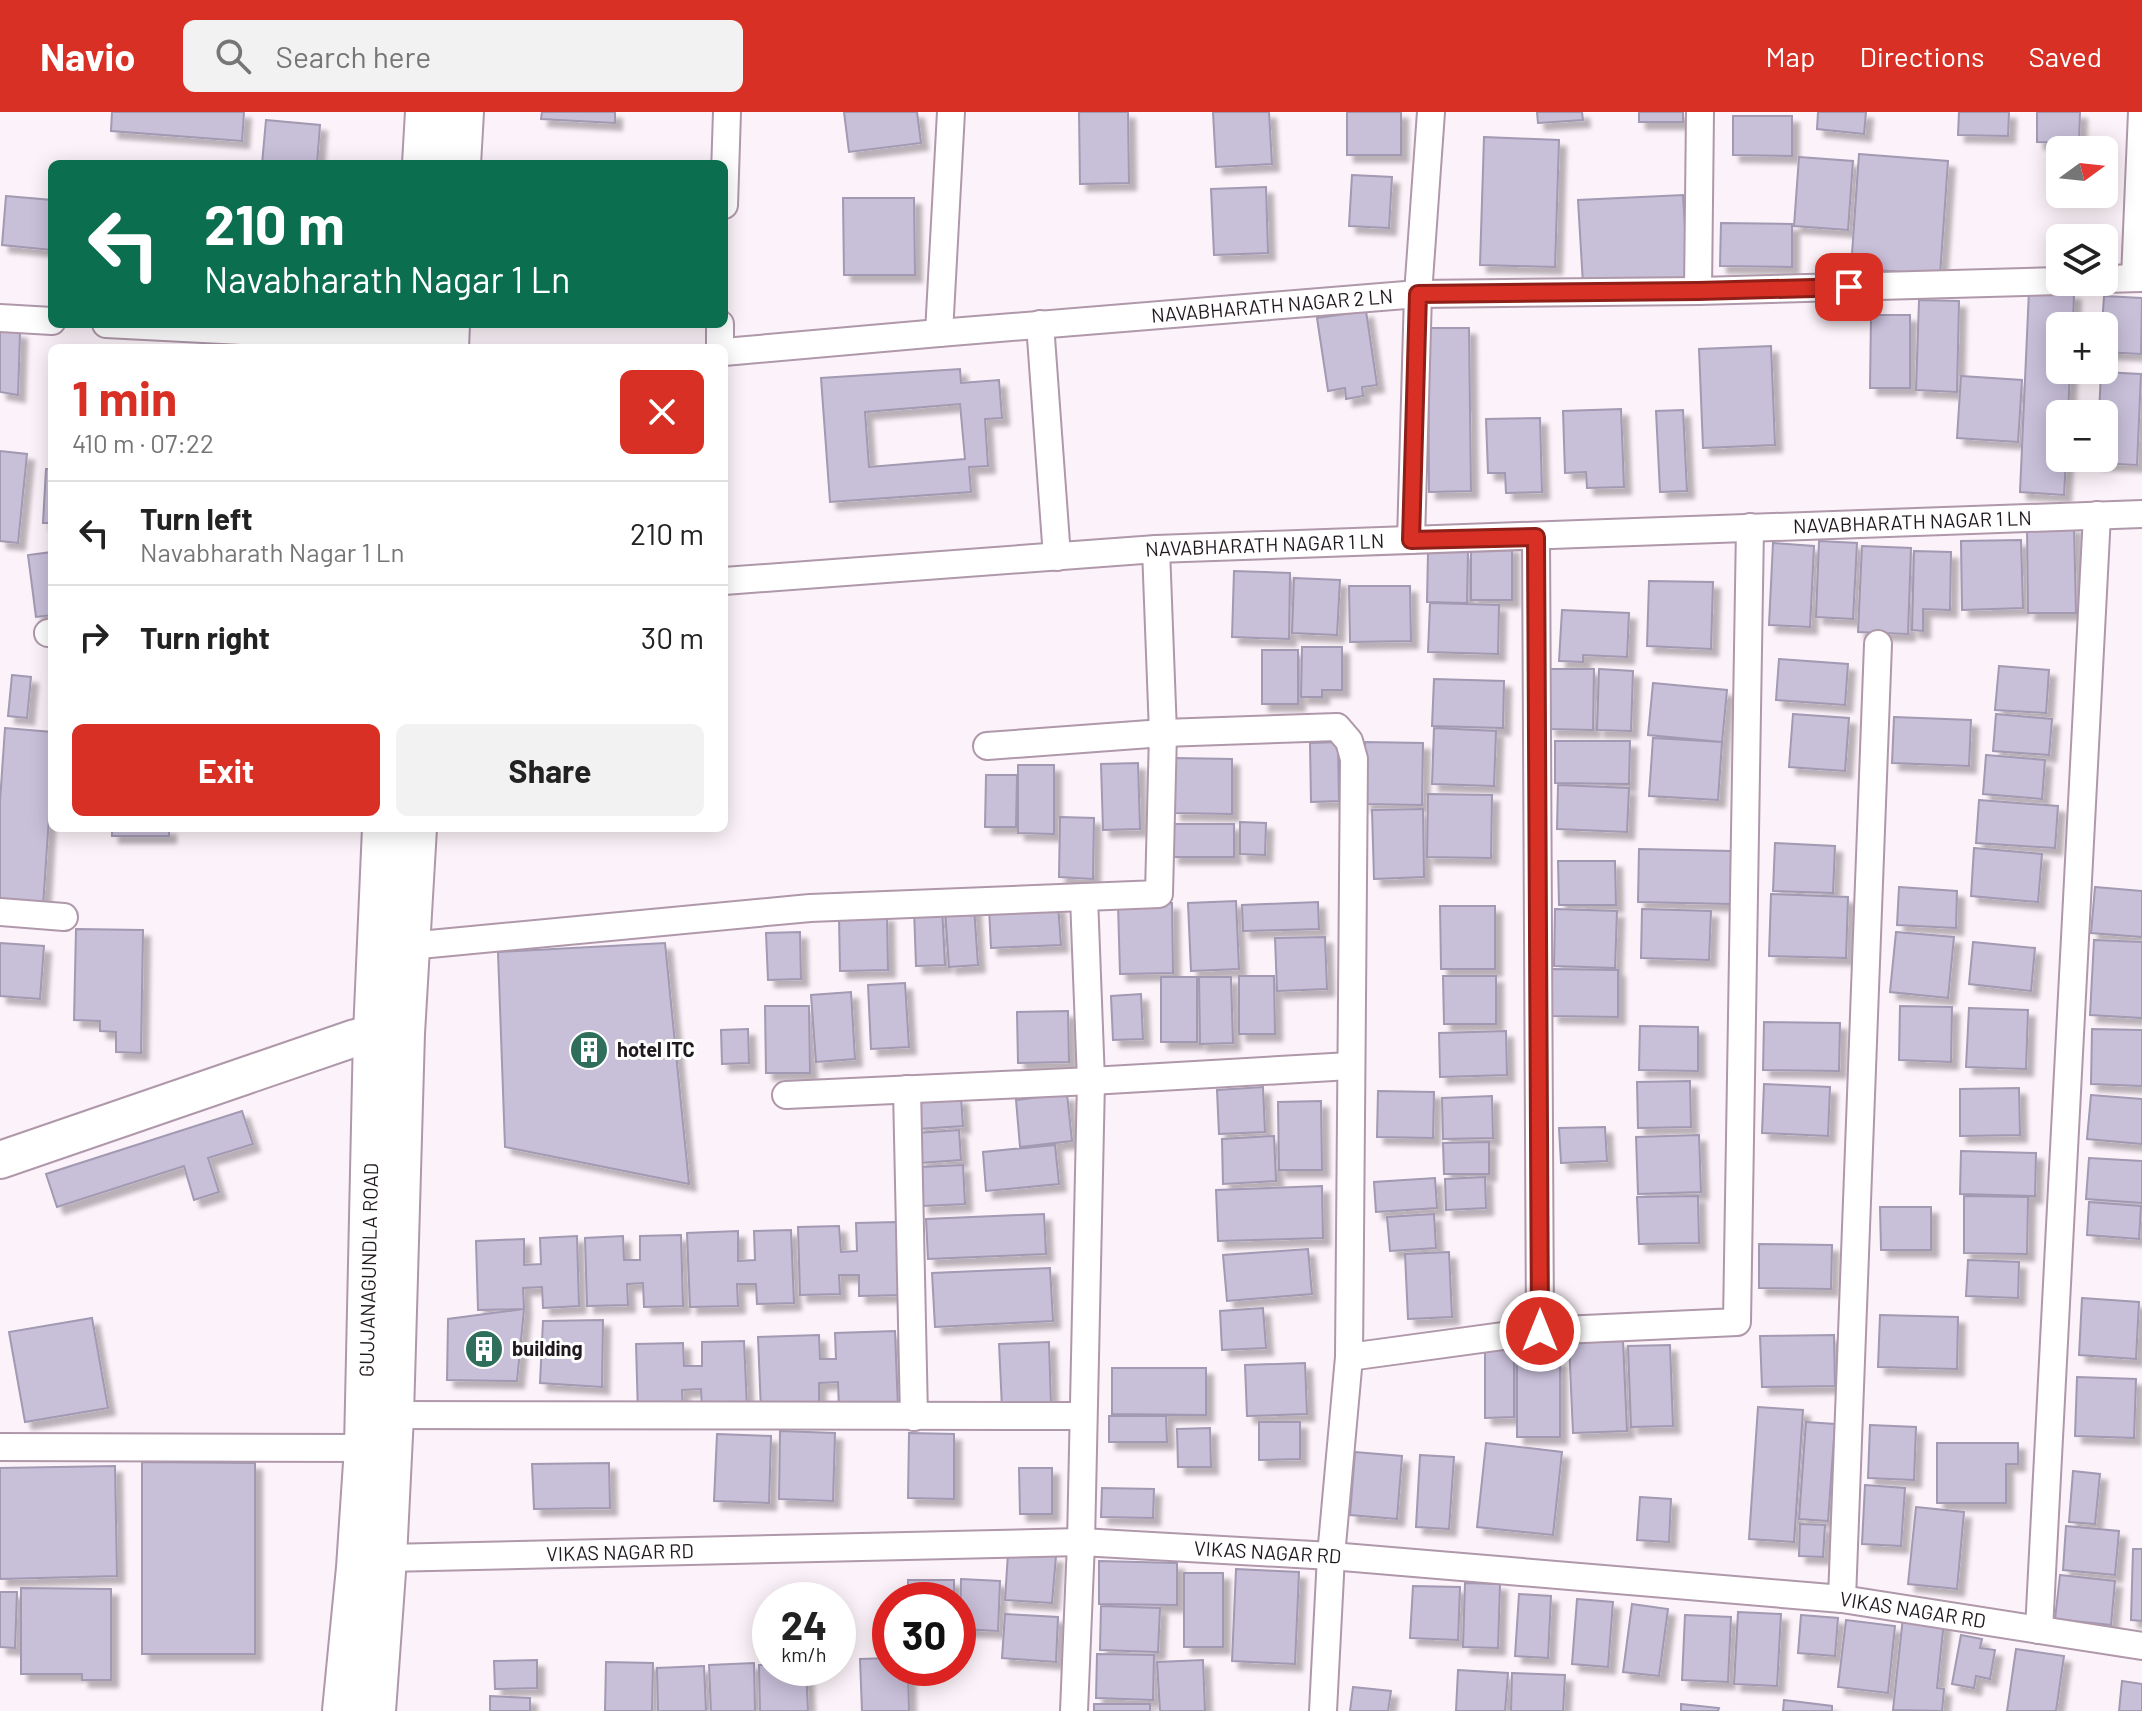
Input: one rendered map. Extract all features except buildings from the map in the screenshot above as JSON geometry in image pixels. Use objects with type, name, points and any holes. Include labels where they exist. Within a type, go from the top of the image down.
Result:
[{"type":"main road","points":[[423,160],[426,112]]},
{"type":"main road","points":[[460,160],[463,112]]},
{"type":"main road","points":[[422,340],[442,328]]},
{"type":"main road","name":"GUJJANAGUNDLA ROAD","points":[[375,1711],[393,1415],[389,1033],[383,832]]},
{"type":"main road","name":"GUJJANAGUNDLA ROAD","points":[[343,1711],[357,1568],[389,1033],[409,946],[416,832]]},
{"type":"street","points":[[725,160],[727,112]]},
{"type":"street","points":[[939,333],[951,112]]},
{"type":"street","points":[[1411,540],[1418,294],[1431,112]]},
{"type":"street","points":[[1698,291],[1700,112]]},
{"type":"street","points":[[2118,279],[2138,278],[2142,112]]},
{"type":"street","name":"NAVABHARATH NAGAR 2 LN","points":[[728,352],[1418,294],[1698,291],[2046,281]]},
{"type":"street","points":[[0,318],[48,321]]},
{"type":"street","points":[[1040,324],[1057,557]]},
{"type":"street","points":[[115,328],[134,337],[422,340]]},
{"type":"street","name":"NAVABHARATH NAGAR 1 LN","points":[[728,581],[1156,549],[2142,514]]},
{"type":"street","points":[[2039,1630],[2097,515]]},
{"type":"street","points":[[1349,1357],[1540,1331],[1737,1322],[1750,527]]},
{"type":"street","points":[[1536,537],[1540,1331]]},
{"type":"street","points":[[409,946],[810,908],[1159,894],[1163,733],[1156,549]]},
{"type":"street","points":[[1842,1599],[1878,644]]},
{"type":"street","points":[[987,746],[1163,733],[1337,727],[1349,741],[1354,759],[1349,1357],[1331,1556],[1323,1711]]},
{"type":"street","points":[[1074,1711],[1081,1542],[1091,1081],[1084,897]]},
{"type":"street","points":[[0,912],[64,917]]},
{"type":"street","points":[[0,1160],[355,1038],[389,1033]]},
{"type":"street","points":[[786,1095],[1350,1066]]},
{"type":"street","points":[[907,1089],[914,1417]]},
{"type":"street","points":[[393,1415],[1083,1416]]},
{"type":"street","points":[[0,1447],[365,1448]]},
{"type":"street","name":"VIKAS NAGAR RD","points":[[386,1558],[1081,1542],[1331,1556],[1842,1599],[2142,1646]]},
{"type":"place","name":"hotel ITC","points":[[589,1050]]},
{"type":"place","name":"building","points":[[484,1349]]},
{"type":"route","points":[[1540,1331],[1536,537],[1411,540],[1418,294],[1849,287]]}]
